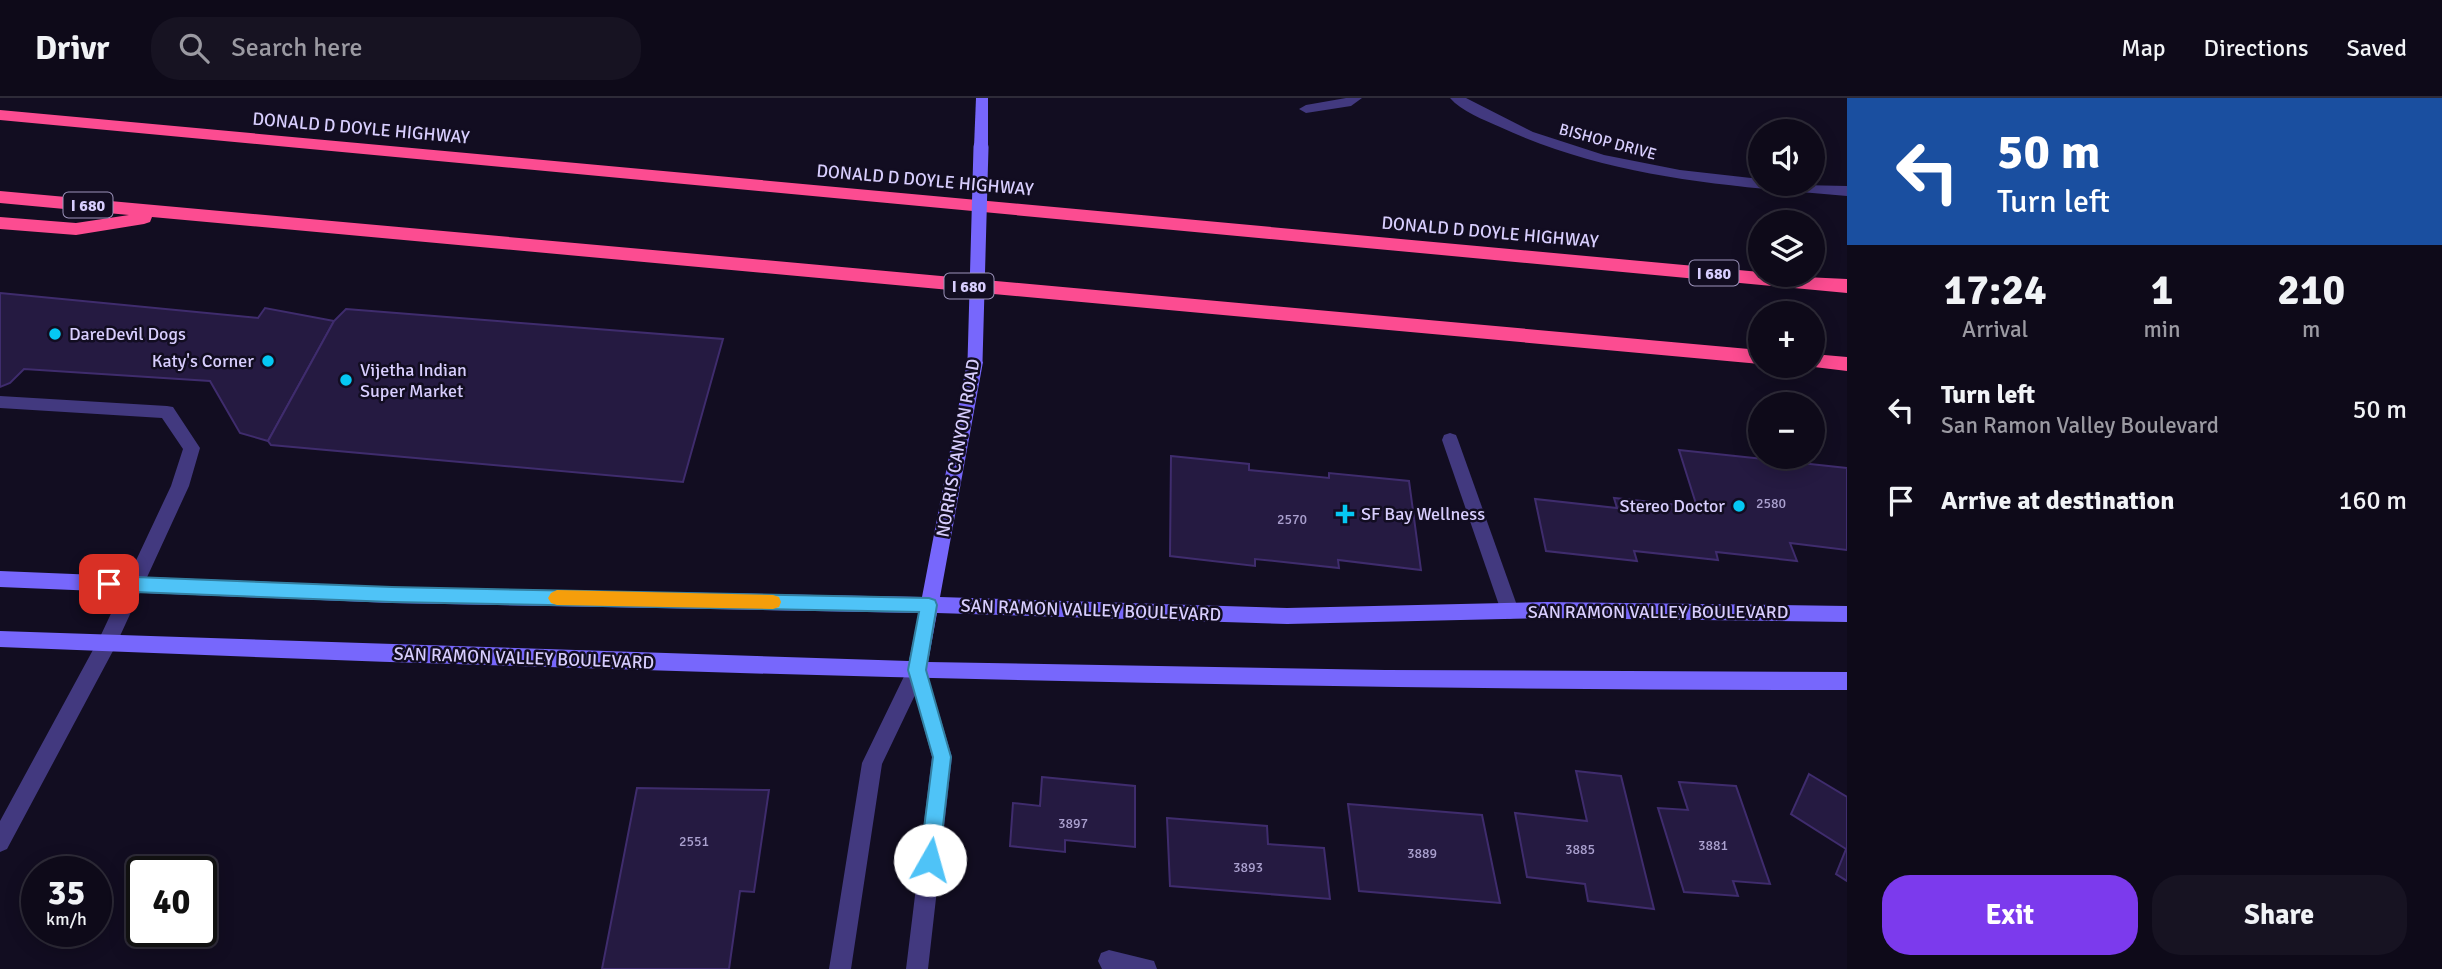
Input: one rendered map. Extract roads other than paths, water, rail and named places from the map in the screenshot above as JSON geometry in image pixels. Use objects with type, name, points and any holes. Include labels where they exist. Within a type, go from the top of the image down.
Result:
[{"type":"highway","name":"DONALD D DOYLE HIGHWAY","points":[[0,116],[1847,286]]},
{"type":"highway","name":"I 680","points":[[0,197],[1748,356]]},
{"type":"highway","points":[[0,223],[76,229],[177,213]]},
{"type":"highway","points":[[1825,362],[1847,364]]},
{"type":"main road","name":"NORRIS CANYON ROAD","points":[[917,670],[975,362],[982,98]]},
{"type":"main road","name":"SAN RAMON VALLEY BOULEVARD","points":[[0,579],[392,595],[929,605],[1287,616],[1510,611],[1847,614]]},
{"type":"main road","name":"SAN RAMON VALLEY BOULEVARD","points":[[0,639],[917,670],[1543,682],[1847,681]]},
{"type":"street","points":[[1304,103],[1317,98]]},
{"type":"street","points":[[1304,103],[1346,103],[1356,98]]},
{"type":"street","name":"BISHOP DRIVE","points":[[1456,98],[1511,127],[1555,146],[1599,160],[1686,178],[1748,183]]},
{"type":"street","name":"BISHOP DRIVE","points":[[1825,189],[1847,191]]},
{"type":"street","points":[[0,402],[167,412],[192,448],[180,486],[107,643],[0,842]]},
{"type":"street","points":[[1450,440],[1510,611]]},
{"type":"street","name":"NORRIS CANYON ROAD","points":[[840,969],[872,763],[917,670]]},
{"type":"street","name":"NORRIS CANYON ROAD","points":[[917,670],[942,757],[917,969]]},
{"type":"street","points":[[1110,961],[1146,969]]},
{"type":"place","name":"DareDevil Dogs","points":[[55,334]]},
{"type":"place","name":"Katy's Corner","points":[[268,361]]},
{"type":"place","name":"Vijetha Indian Super Market","points":[[346,380]]},
{"type":"place","name":"Stereo Doctor","points":[[1739,506]]},
{"type":"place","name":"SF Bay Wellness","points":[[1345,514]]}]
